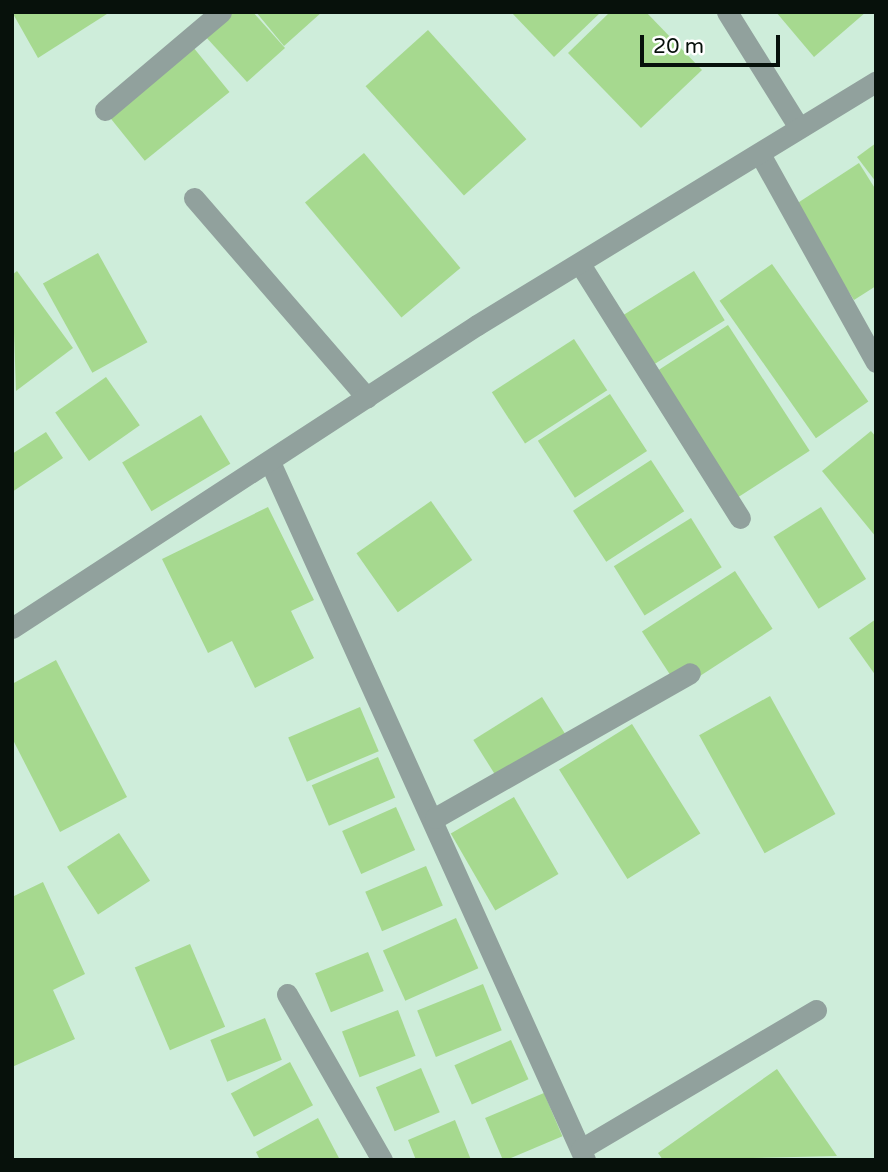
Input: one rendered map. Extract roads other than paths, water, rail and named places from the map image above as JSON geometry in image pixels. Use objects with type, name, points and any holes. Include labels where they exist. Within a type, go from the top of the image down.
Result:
[{"type":"street","points":[[105,110],[221,12]]},
{"type":"street","points":[[727,12],[798,126]]},
{"type":"street","points":[[12,628],[367,398],[760,154],[798,126],[876,81]]},
{"type":"street","points":[[760,154],[876,362]]},
{"type":"street","points":[[194,198],[367,398]]},
{"type":"street","points":[[580,264],[740,518]]},
{"type":"street","points":[[270,462],[435,818],[583,1154],[816,1010]]},
{"type":"street","points":[[435,818],[690,673]]},
{"type":"street","points":[[287,994],[383,1160]]}]
